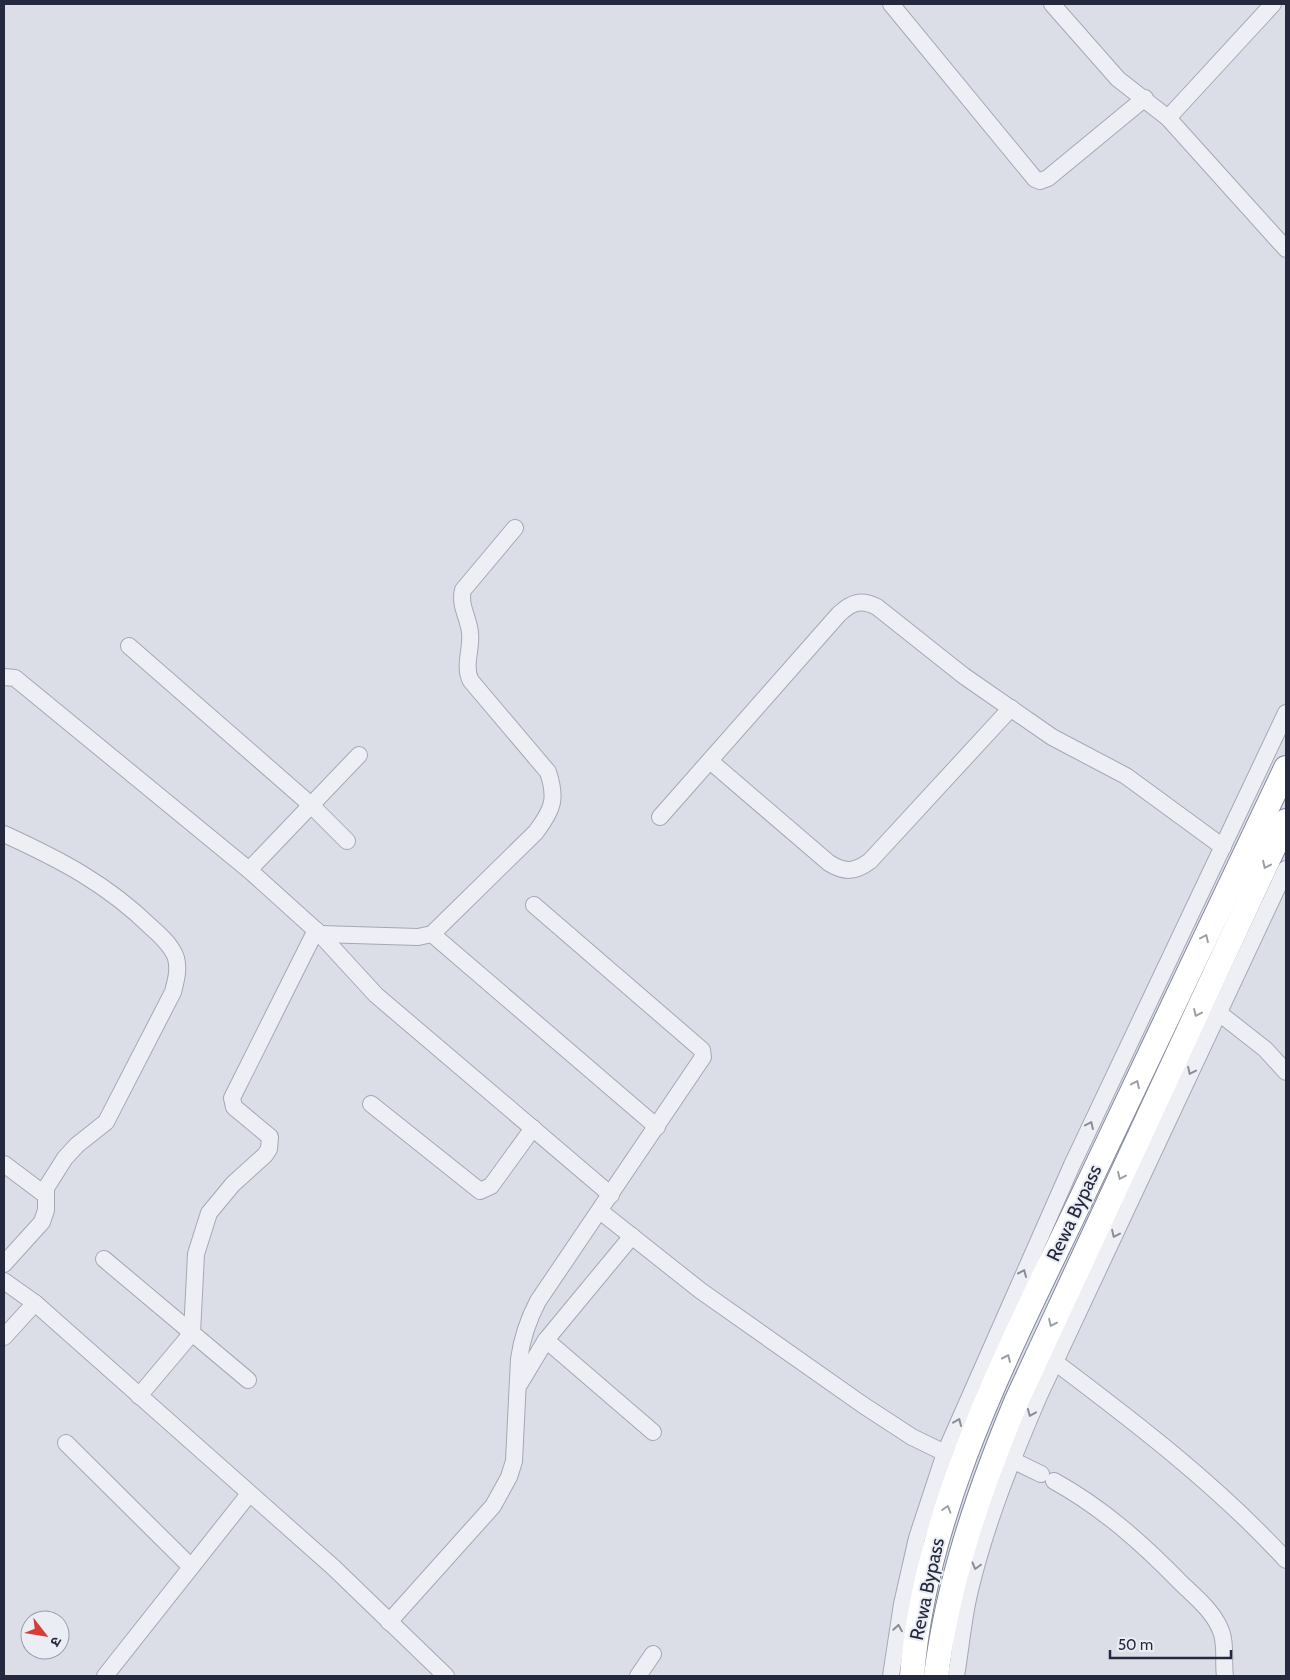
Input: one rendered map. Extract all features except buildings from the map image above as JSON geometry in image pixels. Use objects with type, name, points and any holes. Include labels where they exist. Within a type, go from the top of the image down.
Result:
[{"type":"highway","name":"Rewa Bypass","points":[[912,1676],[924,1589],[962,1462],[1021,1326],[1286,768]]},
{"type":"highway","name":"Rewa Bypass","points":[[936,1676],[949,1599],[984,1479],[1020,1394],[1286,821]]},
{"type":"street","points":[[891,4],[1035,179],[1040,181],[1048,178],[1144,98]]},
{"type":"street","points":[[1052,4],[1108,68],[1168,118],[1286,249]]},
{"type":"street","points":[[1168,118],[1273,4]]},
{"type":"street","points":[[318,932],[418,937],[432,934],[536,832],[547,817],[553,803],[554,788],[548,772],[475,686],[468,674],[470,636],[462,604],[463,590],[515,528]]},
{"type":"street","points":[[660,818],[840,614],[856,602],[869,603],[877,607],[964,676],[1052,737],[1126,776],[1222,847]]},
{"type":"street","points":[[128,646],[311,805],[347,841]]},
{"type":"street","points":[[4,676],[15,678],[249,870],[318,932],[376,995],[611,1194]]},
{"type":"street","points":[[710,761],[829,863],[849,872],[858,870],[870,861],[1011,708]]},
{"type":"street","points":[[891,1676],[902,1604],[917,1538],[945,1453],[1072,1165],[1286,713]]},
{"type":"street","points":[[249,870],[359,755]]},
{"type":"street","points":[[4,834],[58,858],[119,897],[163,938],[175,956],[178,970],[173,992],[106,1122],[70,1152],[49,1182],[44,1194],[46,1210],[42,1222],[4,1264]]},
{"type":"street","points":[[956,1676],[974,1573],[987,1528],[1012,1460],[1055,1362],[1286,869]]},
{"type":"street","points":[[389,1622],[493,1506],[503,1490],[514,1461],[521,1345],[530,1318],[538,1301],[702,1061],[702,1050],[534,905]]},
{"type":"street","points":[[140,1396],[192,1333],[196,1254],[204,1224],[219,1199],[265,1156],[270,1143],[270,1137],[266,1131],[234,1107],[232,1098],[318,932]]},
{"type":"street","points":[[432,934],[657,1127]]},
{"type":"street","points":[[1219,1013],[1265,1049],[1286,1072]]},
{"type":"street","points":[[371,1104],[483,1192],[491,1186],[533,1128]]},
{"type":"street","points":[[4,1164],[44,1194]]},
{"type":"street","points":[[600,1211],[701,1291],[863,1405],[912,1437],[945,1453]]},
{"type":"street","points":[[519,1384],[546,1340],[632,1236]]},
{"type":"street","points":[[104,1259],[248,1380]]},
{"type":"street","points":[[4,1281],[35,1303],[332,1567],[446,1676]]},
{"type":"street","points":[[4,1337],[35,1303]]},
{"type":"street","points":[[546,1340],[653,1432]]},
{"type":"street","points":[[1055,1362],[1151,1435],[1217,1492],[1286,1560]]},
{"type":"street","points":[[66,1443],[192,1567]]},
{"type":"street","points":[[1012,1460],[1080,1495],[1119,1523],[1206,1609],[1222,1635],[1225,1676]]},
{"type":"street","points":[[105,1676],[249,1494]]},
{"type":"street","points":[[638,1676],[653,1654]]}]
